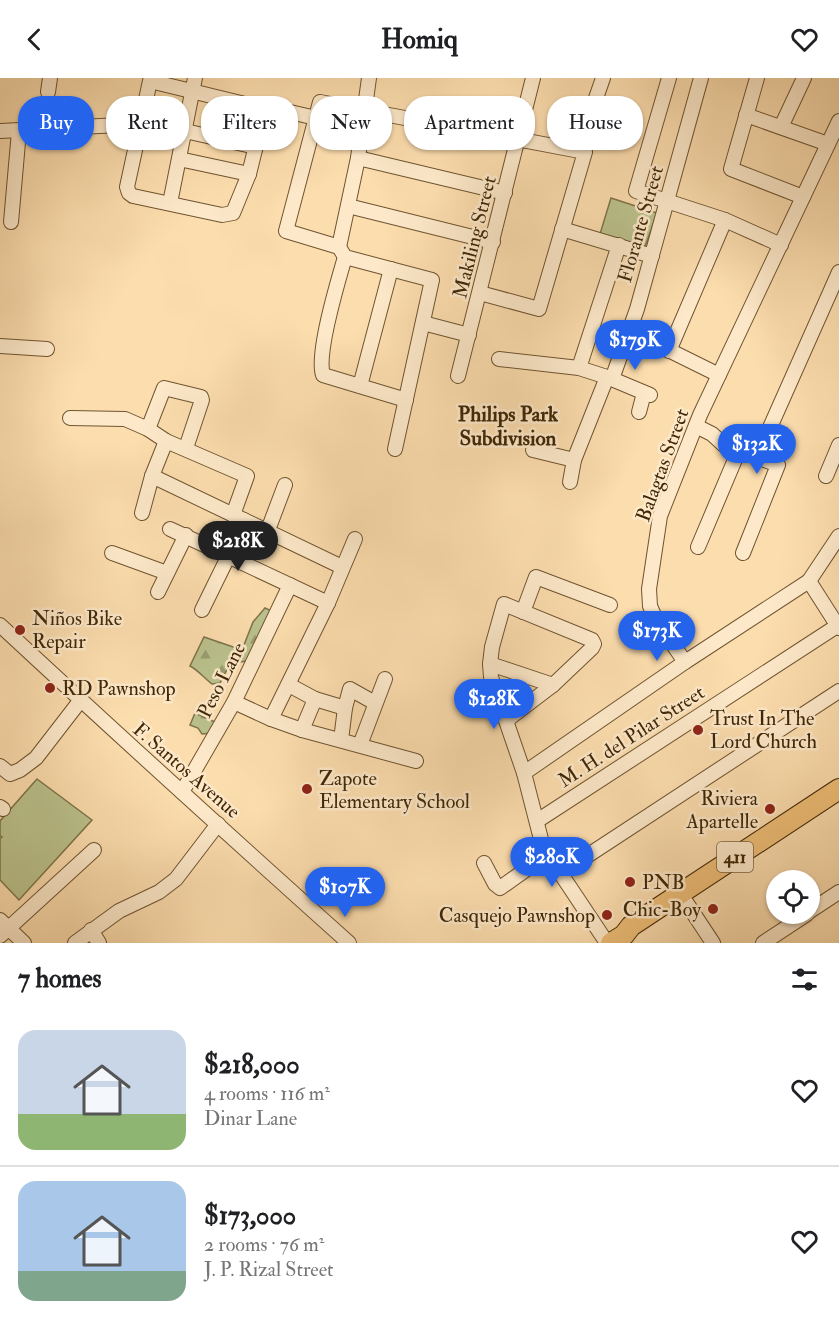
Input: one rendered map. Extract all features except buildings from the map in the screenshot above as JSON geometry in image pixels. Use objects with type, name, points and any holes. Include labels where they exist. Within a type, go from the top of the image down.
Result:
[{"type":"highway","name":"411","points":[[604,942],[619,928],[631,926],[839,789]]},
{"type":"street","points":[[48,92],[50,78]]},
{"type":"street","points":[[367,96],[369,78]]},
{"type":"street","name":"Makiling Street","points":[[528,96],[532,78]]},
{"type":"street","points":[[597,96],[603,78]]},
{"type":"street","points":[[669,78],[636,191],[725,220],[781,244]]},
{"type":"street","name":"Florante Street","points":[[570,482],[574,460],[630,331],[701,78]]},
{"type":"street","points":[[757,78],[731,169],[803,197]]},
{"type":"street","points":[[781,127],[804,78]]},
{"type":"street","points":[[147,96],[150,81],[194,84],[230,96]]},
{"type":"street","points":[[189,110],[194,84]]},
{"type":"street","points":[[746,115],[828,144]]},
{"type":"street","name":"Balagtas Street","points":[[685,662],[656,620],[650,606],[649,589],[660,516],[719,375],[839,121]]},
{"type":"street","points":[[0,131],[18,130]]},
{"type":"street","points":[[310,141],[286,231],[391,269],[432,280],[395,448]]},
{"type":"street","points":[[11,222],[18,142]]},
{"type":"street","points":[[480,293],[539,309],[585,152],[535,142]]},
{"type":"street","points":[[135,150],[127,187],[133,196],[222,215],[233,213],[249,174],[255,150]]},
{"type":"street","points":[[170,203],[181,150]]},
{"type":"street","points":[[359,150],[321,369],[325,377],[406,400]]},
{"type":"street","name":"Makiling Street","points":[[458,376],[515,150]]},
{"type":"street","points":[[358,158],[505,193]]},
{"type":"street","points":[[179,159],[249,174]]},
{"type":"street","points":[[348,206],[493,242]]},
{"type":"street","points":[[669,351],[725,220]]},
{"type":"street","points":[[562,229],[652,256]]},
{"type":"street","points":[[579,368],[619,246]]},
{"type":"street","points":[[360,386],[391,269]]},
{"type":"street","points":[[764,441],[839,272]]},
{"type":"street","points":[[423,323],[469,335]]},
{"type":"street","points":[[630,331],[719,375]]},
{"type":"street","points":[[0,346],[47,349]]},
{"type":"street","points":[[498,358],[579,368],[610,378],[647,394],[639,412]]},
{"type":"street","points":[[148,429],[164,388],[202,398],[186,448]]},
{"type":"street","points":[[70,418],[125,419],[148,429],[166,441],[247,476],[228,557],[202,610]]},
{"type":"street","points":[[696,426],[712,434],[723,445],[778,465],[743,553]]},
{"type":"street","points":[[141,513],[166,441]]},
{"type":"street","points":[[826,476],[839,445]]},
{"type":"street","points":[[533,450],[574,460]]},
{"type":"street","points":[[699,547],[739,450]]},
{"type":"street","points":[[152,476],[342,567]]},
{"type":"street","points":[[268,530],[285,484]]},
{"type":"street","points":[[170,529],[328,603]]},
{"type":"street","points":[[158,592],[186,535]]},
{"type":"street","points":[[524,773],[685,662],[809,581],[839,536]]},
{"type":"street","points":[[271,719],[328,603],[355,538]]},
{"type":"street","points":[[112,554],[167,573]]},
{"type":"street","points":[[523,612],[536,577],[610,605]]},
{"type":"street","points":[[809,581],[838,627]]},
{"type":"street","name":"Peso Lane","points":[[182,792],[234,702],[290,585]]},
{"type":"street","points":[[507,720],[553,685],[594,644],[584,636],[504,604],[490,670],[524,773],[543,847],[604,942]]},
{"type":"street","name":"F. Santos Avenue","points":[[0,625],[80,701],[349,943]]},
{"type":"street","name":"M. H. del Pilar Street","points":[[537,821],[838,627]]},
{"type":"street","points":[[490,670],[553,685]]},
{"type":"street","points":[[360,745],[385,679]]},
{"type":"street","points":[[289,685],[315,699],[345,708]]},
{"type":"street","points":[[341,740],[350,689],[375,703]]},
{"type":"street","points":[[561,873],[839,691]]},
{"type":"street","points":[[302,730],[315,699]]},
{"type":"street","points":[[3,775],[36,758],[80,701]]},
{"type":"street","points":[[234,702],[302,730],[416,761]]},
{"type":"street","points":[[75,943],[118,911],[159,892],[177,879],[218,824]]},
{"type":"street","points":[[24,943],[3,928],[94,850]]},
{"type":"street","points":[[484,863],[496,886],[501,888],[548,854]]},
{"type":"street","points":[[820,904],[839,892]]},
{"type":"street","points":[[680,893],[713,943]]},
{"type":"street","points":[[763,943],[791,924]]},
{"type":"street","points":[[91,930],[99,943]]},
{"type":"green space","points":[[611,198],[657,213],[645,247],[600,234]]},
{"type":"green space","points":[[265,608],[274,612],[251,660],[230,664],[220,683],[212,684],[190,666],[204,637],[242,650],[253,622]]},
{"type":"green space","points":[[195,713],[217,723],[213,733],[202,734],[198,728],[190,725]]},
{"type":"green space","points":[[37,779],[92,820],[19,900],[0,880],[0,839],[2,837],[0,836],[0,821]]},
{"type":"place","name":"Niños Bike Repair","points":[[20,630]]},
{"type":"place","name":"RD Pawnshop","points":[[50,688]]},
{"type":"place","name":"Trust In The Lord Church","points":[[698,730]]},
{"type":"place","name":"Zapote Elementary School","points":[[307,789]]},
{"type":"place","name":"Riviera Apartelle","points":[[770,809]]},
{"type":"place","name":"PNB","points":[[630,882]]},
{"type":"place","name":"Chic-Boy","points":[[713,909]]},
{"type":"place","name":"Casquejo Pawnshop","points":[[607,915]]},
{"type":"district","name":"Philips Park Subdivision","points":[[508,426]]}]
